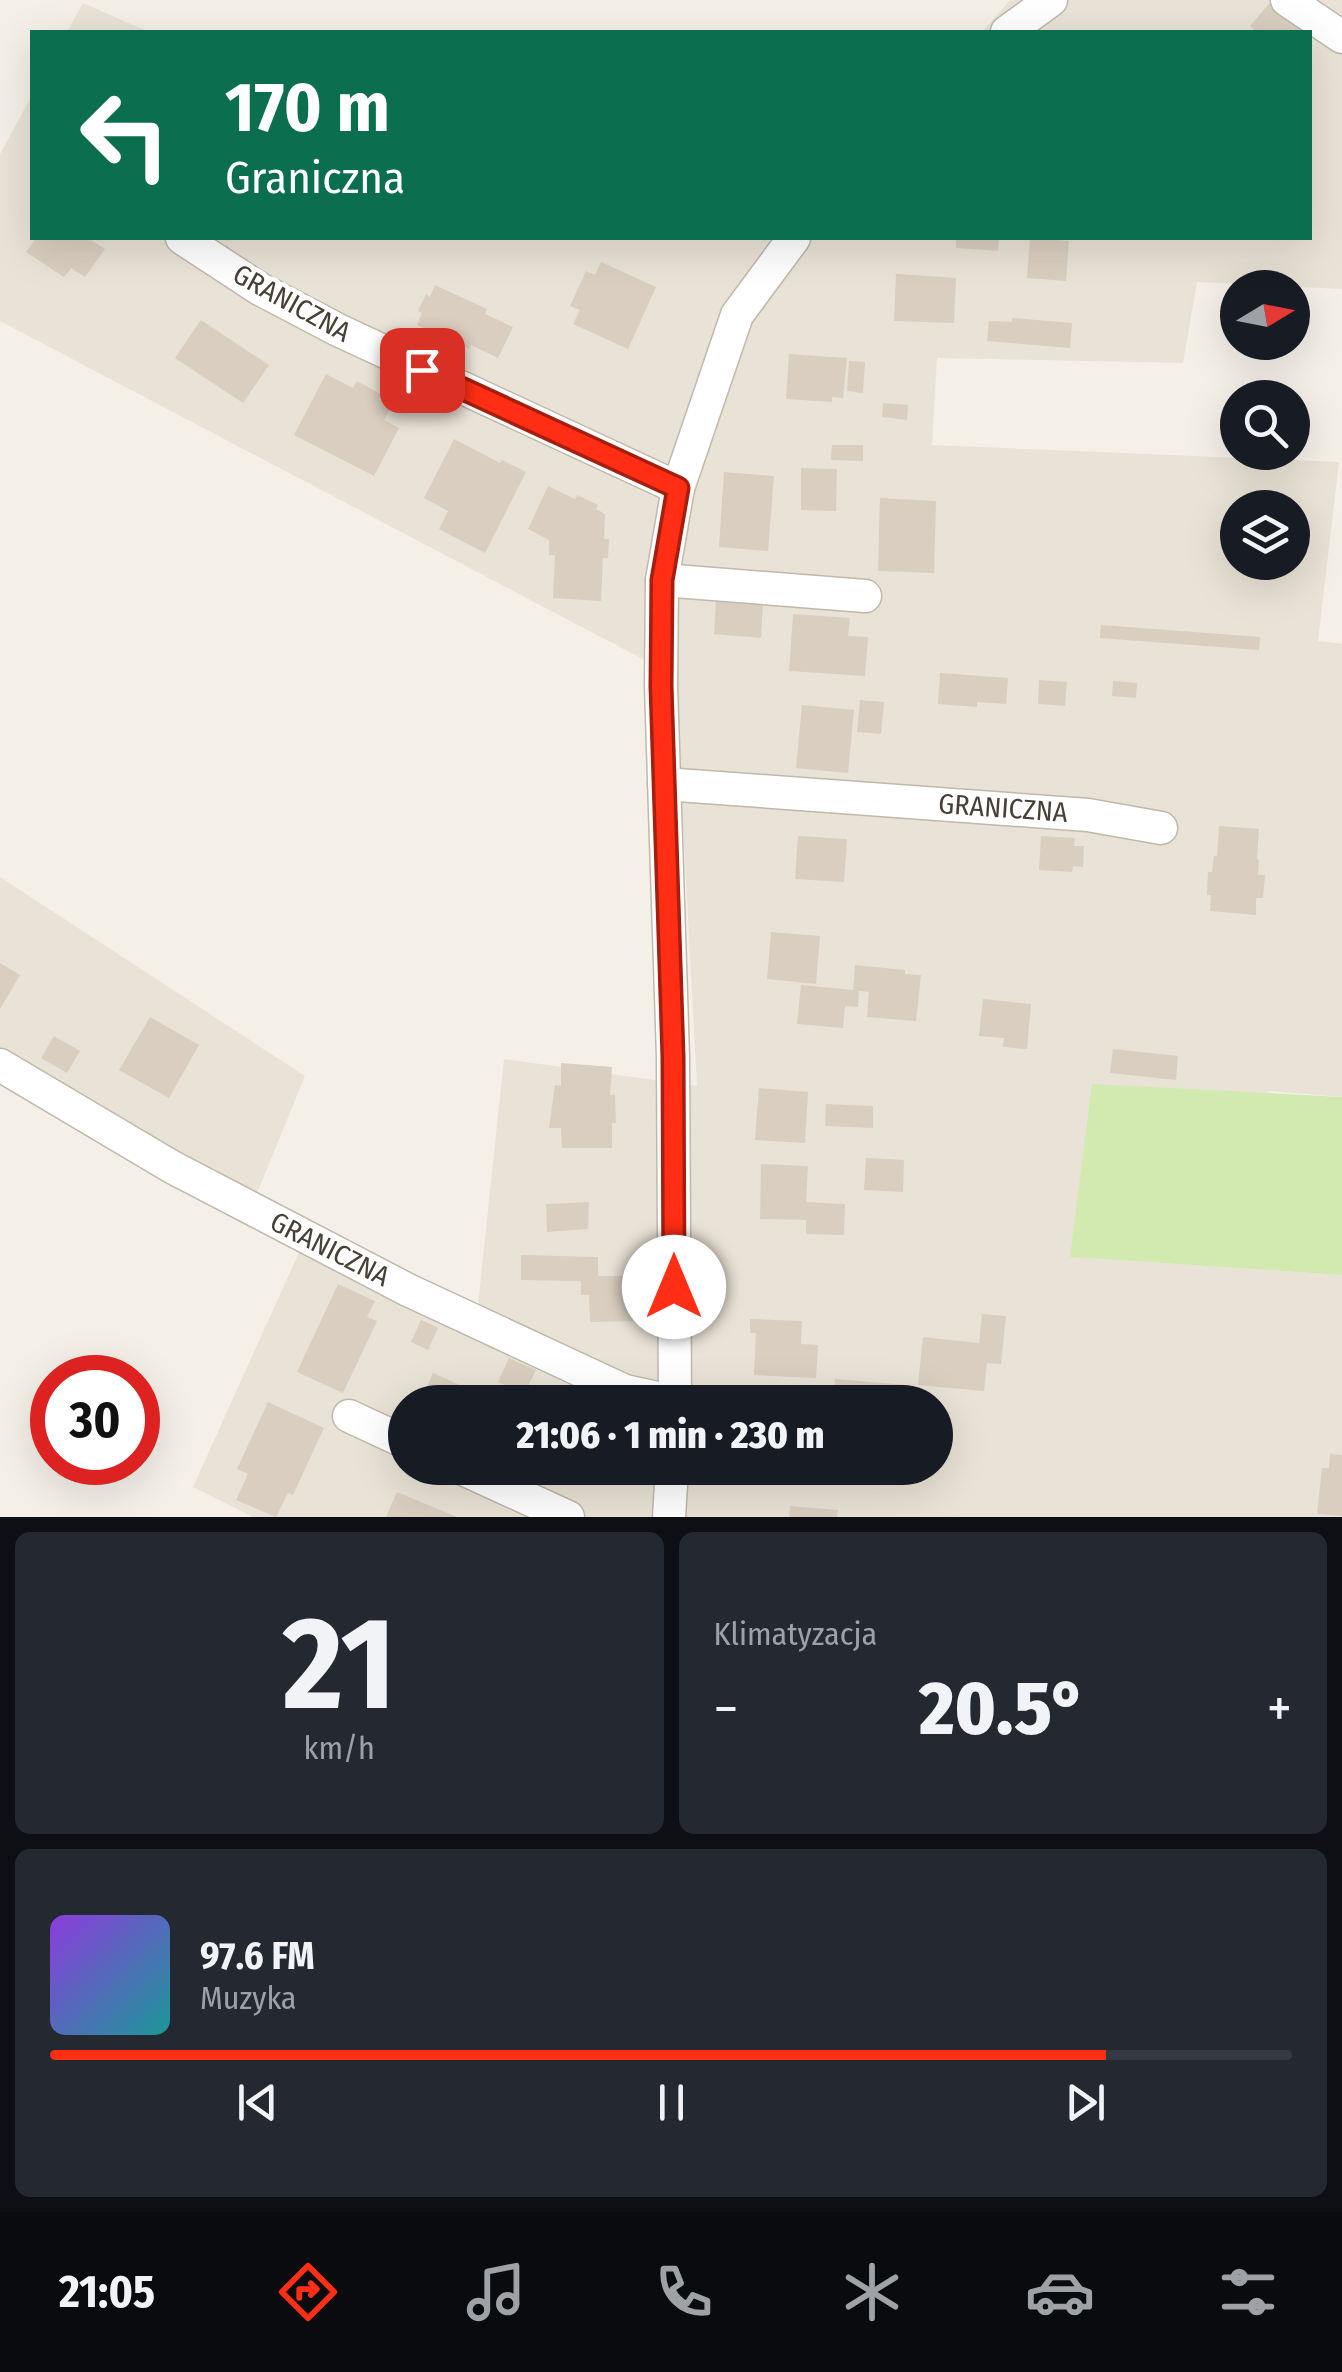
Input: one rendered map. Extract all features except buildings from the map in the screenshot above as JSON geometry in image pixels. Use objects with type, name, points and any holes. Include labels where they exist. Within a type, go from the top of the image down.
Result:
[{"type":"street","points":[[1011,30],[1051,0]]},
{"type":"street","points":[[1287,0],[1342,37]]},
{"type":"street","name":"GRANICZNA","points":[[185,240],[260,290],[338,330],[678,488]]},
{"type":"street","name":"GRANICZNA","points":[[674,1385],[673,1057],[661,686],[662,580],[678,488],[737,315],[793,240]]},
{"type":"street","points":[[662,580],[866,596]]},
{"type":"street","name":"GRANICZNA","points":[[664,784],[1088,814],[1161,828]]},
{"type":"street","name":"GRANICZNA","points":[[0,1065],[172,1167],[408,1290],[610,1385]]},
{"type":"street","points":[[349,1416],[388,1434]]},
{"type":"street","points":[[498,1485],[568,1517]]},
{"type":"street","points":[[669,1517],[671,1485]]},
{"type":"shaded area","points":[[1010,0],[1342,0],[1342,289],[1310,287],[1310,270],[1220,270],[1220,283],[1197,282],[1183,363],[937,358],[932,445],[1220,457],[1220,470],[1310,470],[1310,461],[1339,462],[1318,641],[1342,644],[1342,1097],[1269,1091],[1071,1257],[1342,1275],[1342,1517],[253,1517],[193,1487],[301,1248],[478,1305],[504,1059],[697,1086],[675,676],[0,321],[0,154],[30,99],[30,240],[1312,240],[1312,30],[984,30]]},
{"type":"shaded area","points":[[83,3],[144,30],[68,30]]},
{"type":"shaded area","points":[[0,877],[305,1076],[244,1225],[0,1059]]},
{"type":"green space","points":[[1092,1084],[1342,1097],[1342,1275],[1070,1257]]},
{"type":"route","points":[[422,370],[678,488],[662,580],[661,686],[673,1057],[674,1287]]}]
